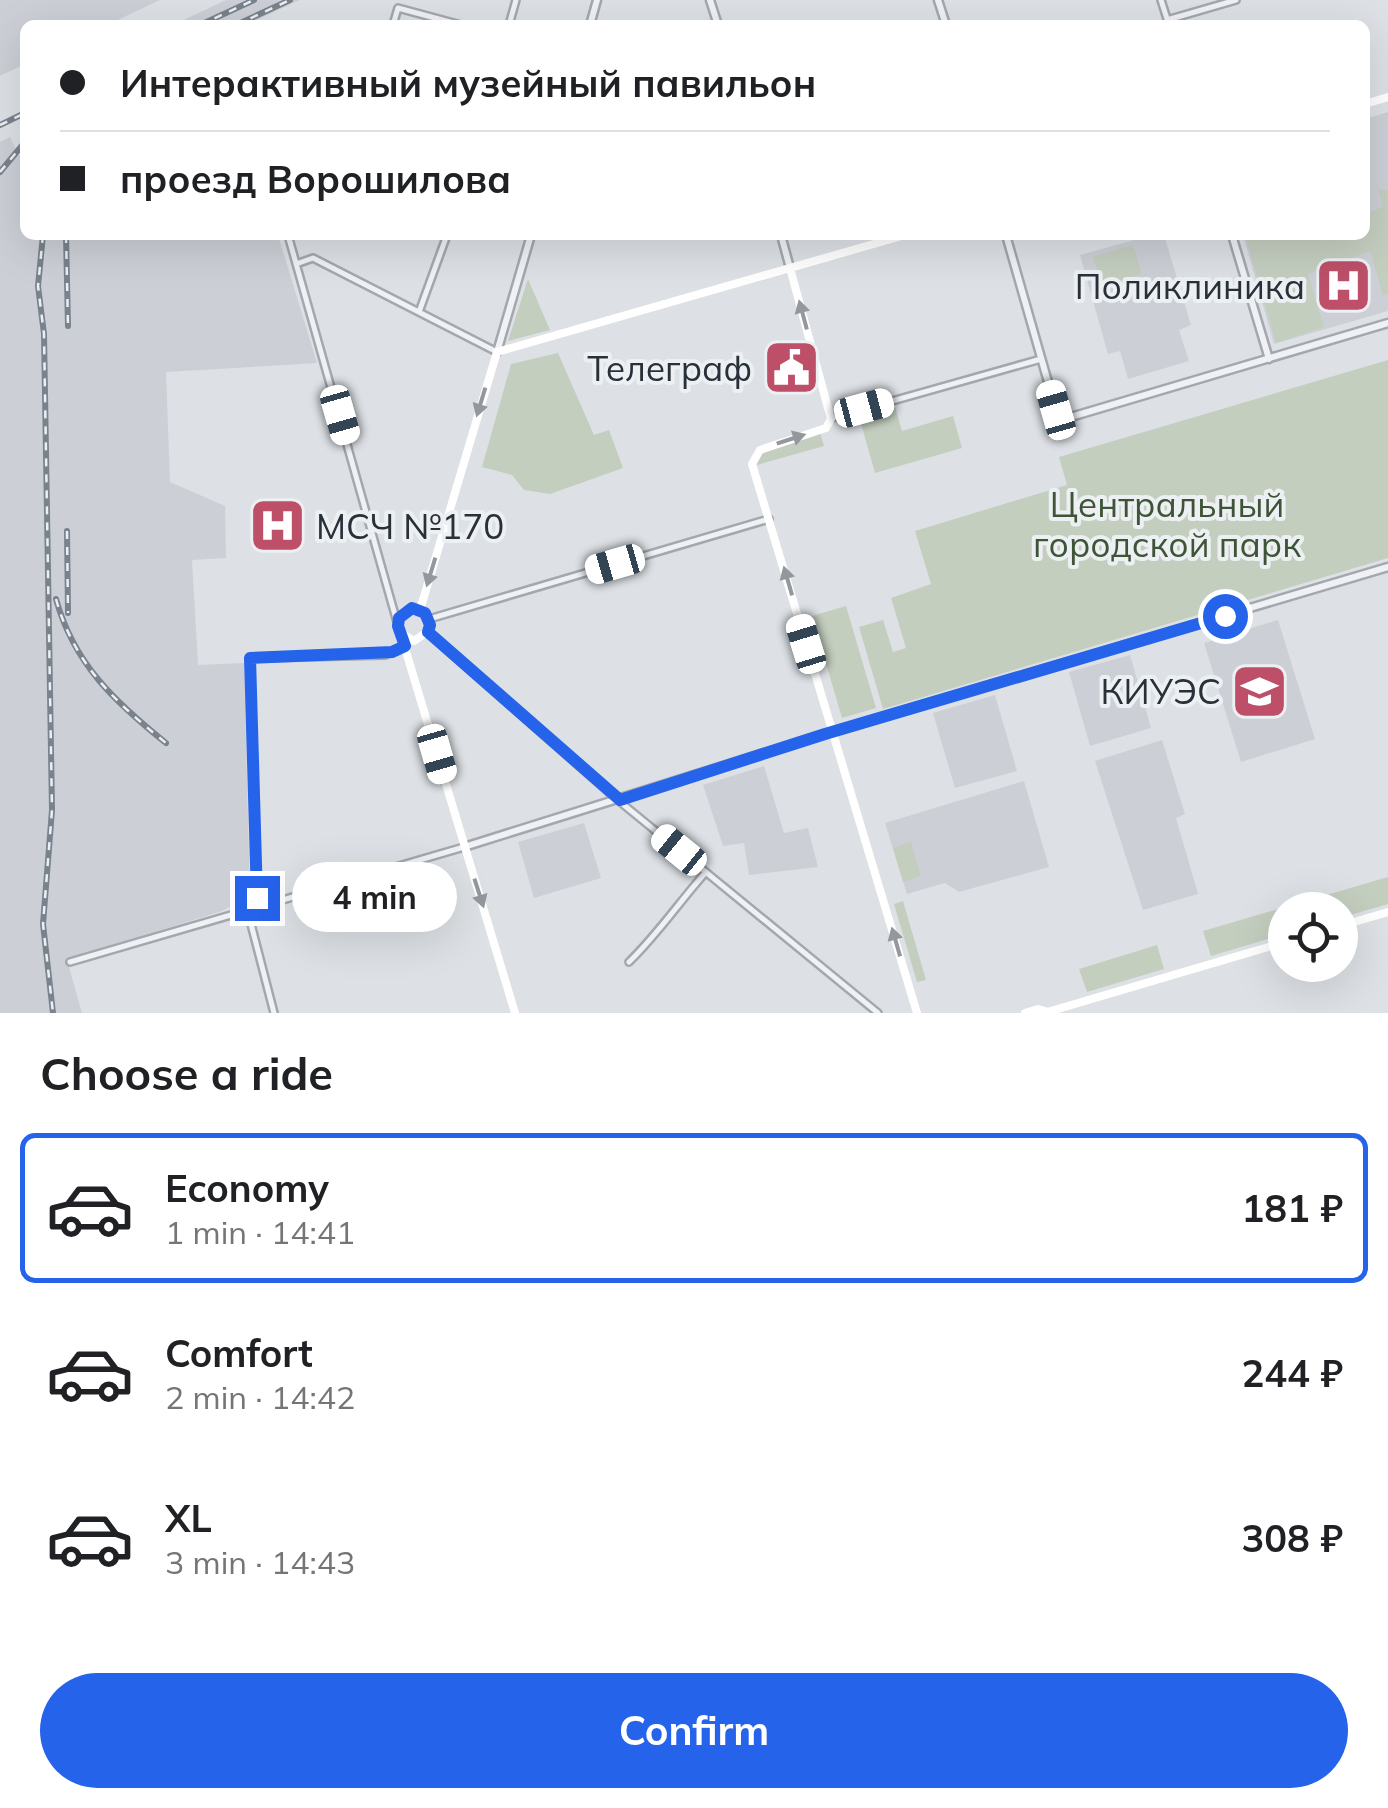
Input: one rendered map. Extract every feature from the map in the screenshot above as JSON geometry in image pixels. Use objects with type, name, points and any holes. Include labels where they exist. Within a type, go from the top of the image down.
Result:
[{"type":"main road","points":[[420,610],[497,352],[888,240]]},
{"type":"main road","points":[[790,268],[829,423],[760,450],[752,464],[917,1013]]},
{"type":"main road","points":[[420,610],[404,612],[399,629],[516,1013]]},
{"type":"main road","points":[[399,629],[414,640],[428,632],[428,618],[420,610]]},
{"type":"main road","points":[[1358,921],[1388,912]]},
{"type":"main road","points":[[1025,1013],[1046,1012],[1268,947]]},
{"type":"street","points":[[1177,20],[1236,0]]},
{"type":"street","points":[[394,20],[398,8],[442,20]]},
{"type":"street","points":[[289,240],[399,629]]},
{"type":"street","points":[[419,312],[446,240]]},
{"type":"street","points":[[296,264],[313,258],[497,352],[530,240]]},
{"type":"street","points":[[782,240],[790,268]]},
{"type":"street","points":[[1007,240],[1056,410],[1064,418],[1388,323]]},
{"type":"street","points":[[1234,240],[1270,359]]},
{"type":"street","points":[[829,423],[1041,359]]},
{"type":"street","points":[[428,618],[769,518]]},
{"type":"street","points":[[70,962],[1388,567]]},
{"type":"street","points":[[392,604],[404,612]]},
{"type":"street","points":[[428,632],[620,800],[878,1013]]},
{"type":"street","points":[[274,1013],[251,924],[257,906],[250,658],[385,654],[414,640]]},
{"type":"street","points":[[630,962],[706,872]]},
{"type":"shaded area","points":[[0,0],[160,0],[118,20],[20,20],[20,66],[0,76]]},
{"type":"shaded area","points":[[226,0],[300,0],[257,20],[184,20]]},
{"type":"shaded area","points":[[1388,112],[1388,311],[1274,344],[1244,240],[1370,240],[1370,117]]},
{"type":"shaded area","points":[[10,137],[20,156],[20,240],[280,240],[317,363],[166,372],[170,482],[225,506],[226,558],[192,560],[198,665],[244,663],[250,896],[222,911],[67,960],[82,1013],[0,1013],[0,142]]},
{"type":"shaded area","points":[[1134,240],[1166,240],[1191,325],[1179,330],[1189,361],[1128,379],[1120,351],[1108,354],[1080,255]]},
{"type":"shaded area","name":"КИУЭС","points":[[1278,620],[1315,739],[1241,762],[1204,643]]},
{"type":"shaded area","points":[[1130,655],[1151,728],[1090,746],[1069,672]]},
{"type":"shaded area","points":[[995,695],[1017,771],[955,788],[933,713]]},
{"type":"shaded area","points":[[1162,740],[1185,814],[1176,818],[1198,894],[1143,910],[1095,761]]},
{"type":"shaded area","points":[[764,766],[784,833],[808,828],[818,867],[749,875],[744,843],[723,846],[703,785]]},
{"type":"shaded area","points":[[1024,781],[1049,867],[959,892],[945,883],[907,894],[885,823]]},
{"type":"shaded area","points":[[584,823],[601,878],[534,898],[518,842]]},
{"type":"green space","points":[[1378,189],[1388,191],[1388,294],[1383,296],[1370,251],[1309,274],[1307,271],[1324,327],[1276,343],[1246,240],[1370,240],[1370,212],[1383,206]]},
{"type":"green space","points":[[1133,245],[1142,274],[1102,286],[1093,257]]},
{"type":"green space","points":[[528,279],[550,330],[508,341]]},
{"type":"green space","points":[[558,353],[594,435],[609,430],[623,468],[550,494],[524,490],[512,475],[482,467],[511,364]]},
{"type":"green space","name":"Центральный городской парк","points":[[1388,360],[1388,558],[883,709],[859,627],[883,620],[893,652],[906,648],[891,598],[931,584],[915,531],[1067,485],[1059,457]]},
{"type":"green space","points":[[878,407],[879,411],[895,407],[902,431],[953,416],[962,448],[875,473],[858,413]]},
{"type":"green space","points":[[820,432],[824,446],[757,465],[758,455]]},
{"type":"green space","points":[[846,606],[876,708],[842,718],[812,616]]},
{"type":"green space","points":[[911,842],[921,876],[903,882],[893,848]]},
{"type":"green space","points":[[1388,877],[1388,904],[1358,913],[1358,892],[1337,892]]},
{"type":"green space","points":[[903,901],[926,980],[917,982],[894,904]]},
{"type":"green space","points":[[1268,912],[1268,939],[1211,956],[1203,931]]},
{"type":"green space","points":[[1157,945],[1164,969],[1087,992],[1079,969]]},
{"type":"railway","points":[[211,20],[254,0]]},
{"type":"railway","points":[[247,20],[290,0]]},
{"type":"railway","points":[[0,125],[20,115]]},
{"type":"railway","points":[[0,172],[20,148]]},
{"type":"railway","points":[[43,240],[38,286],[44,334],[52,810],[43,924],[53,1013]]},
{"type":"railway","points":[[66,240],[68,326]]},
{"type":"railway","points":[[67,531],[68,613]]},
{"type":"railway","points":[[56,599],[85,662],[114,697],[166,743]]},
{"type":"place","name":"Поликлиника","points":[[1344,286]]},
{"type":"place","name":"Телеграф","points":[[791,368]]},
{"type":"place","name":"МСЧ №170","points":[[277,526]]},
{"type":"place","name":"КИУЭС","points":[[1260,691]]},
{"type":"route","points":[[257,898],[250,658],[392,652],[405,646],[399,618],[412,608],[425,613],[430,625],[428,632],[620,800],[825,734],[1225,616]]}]
